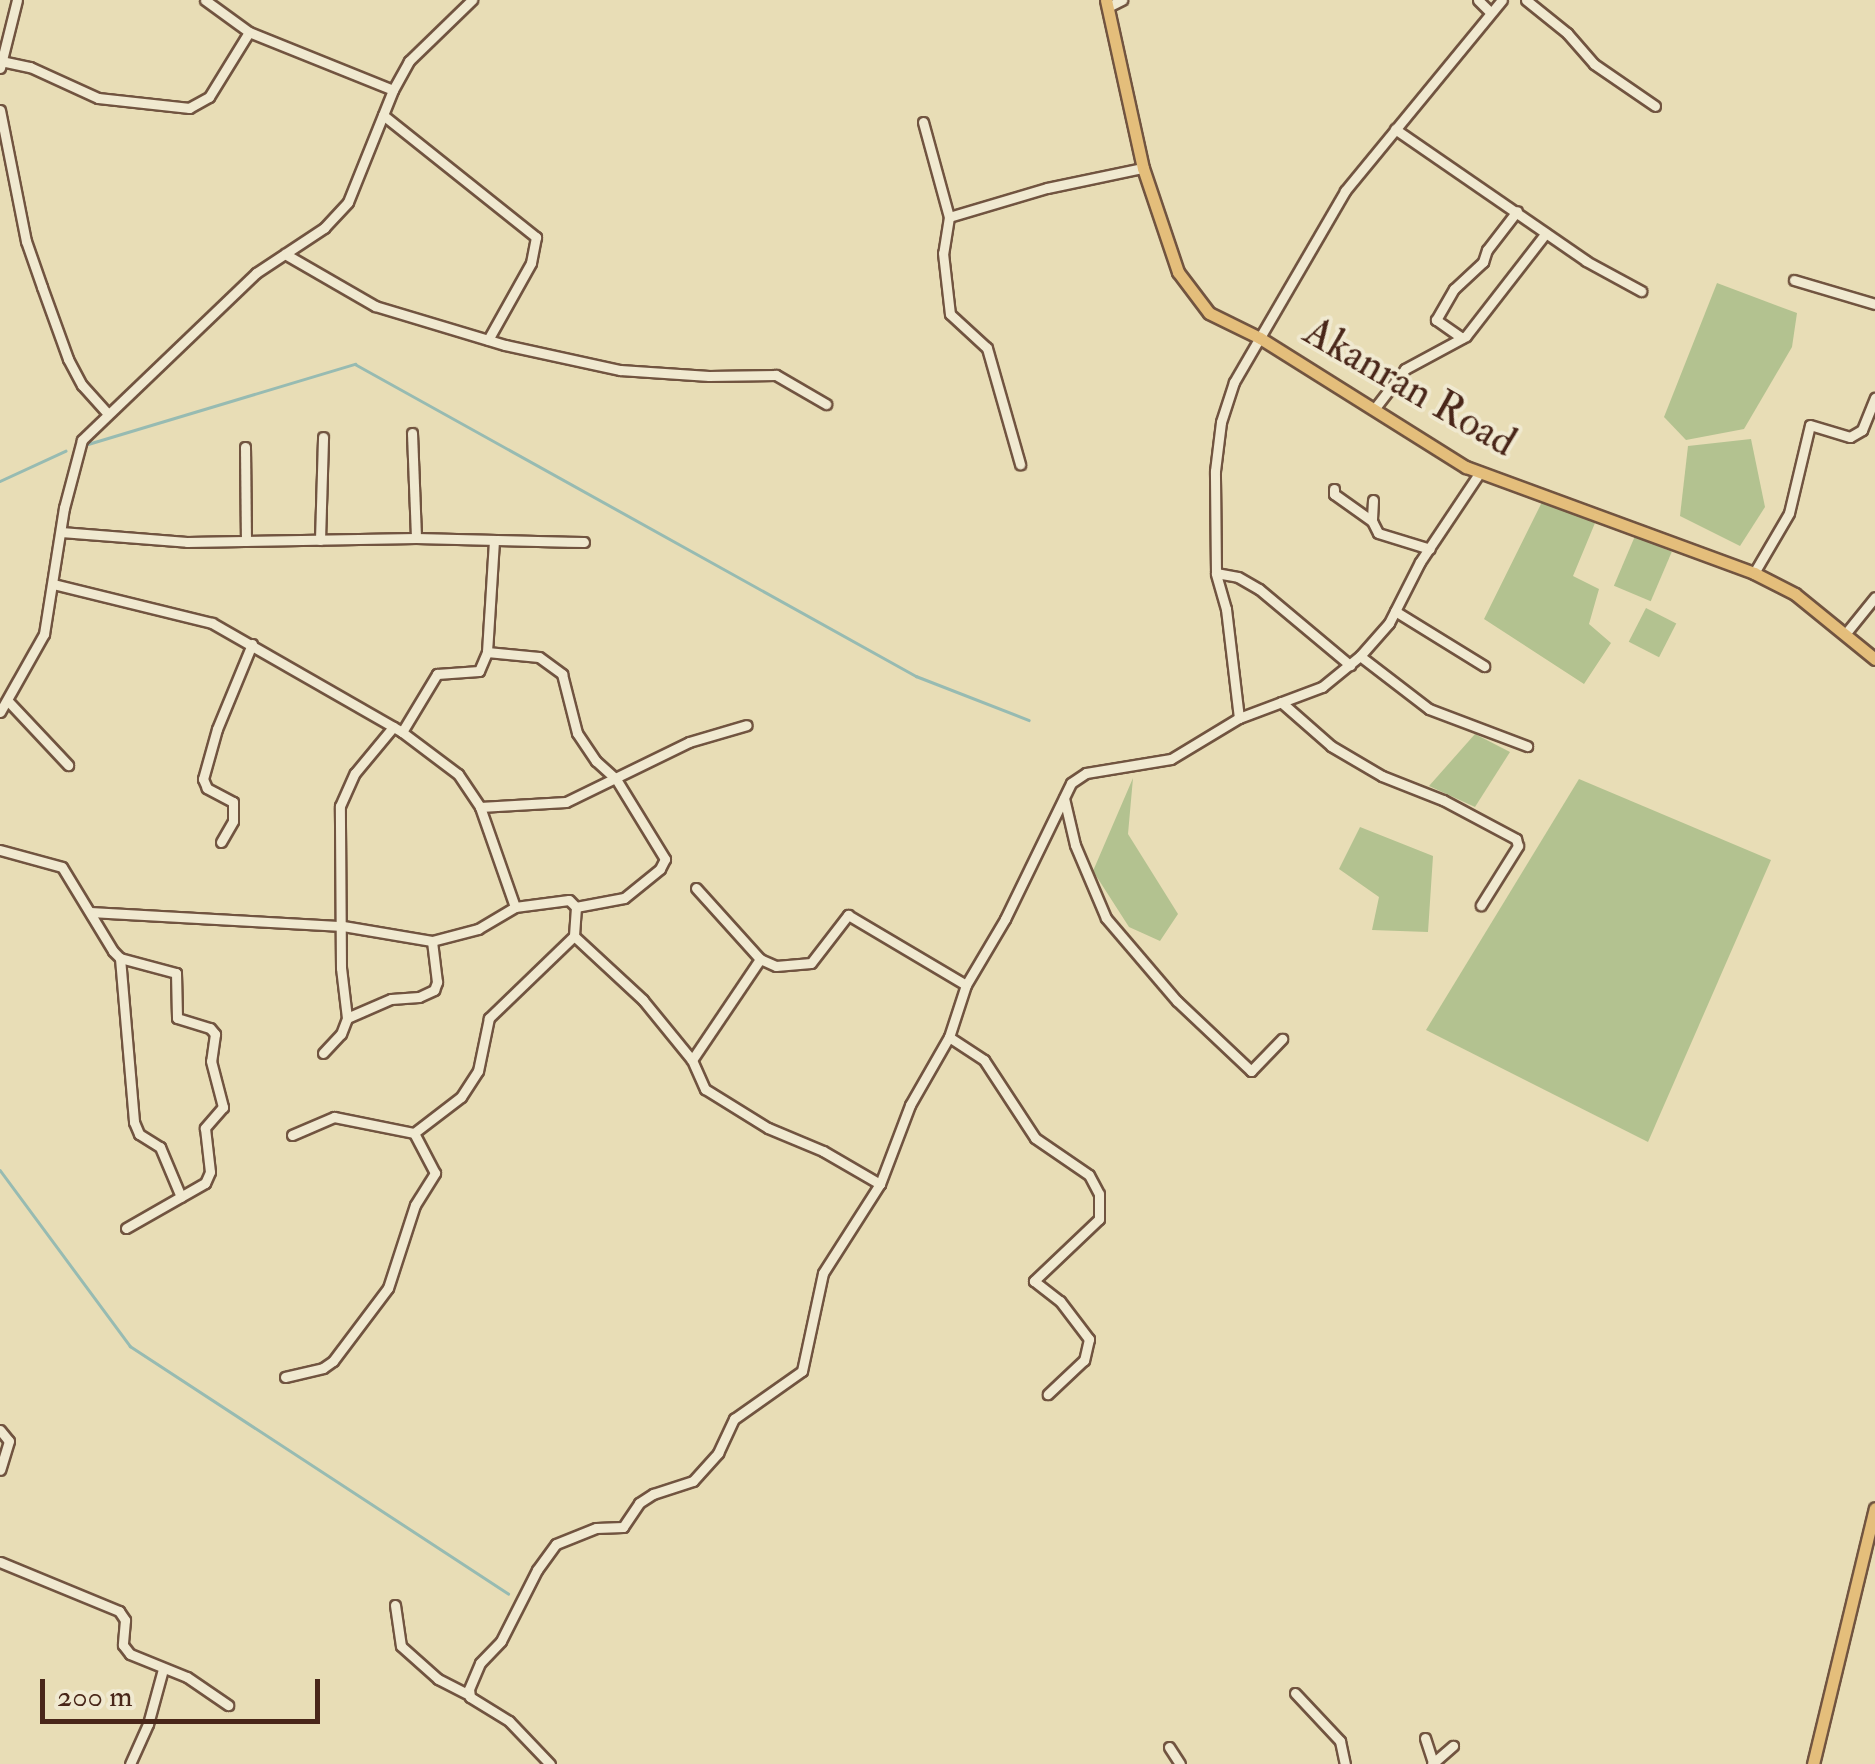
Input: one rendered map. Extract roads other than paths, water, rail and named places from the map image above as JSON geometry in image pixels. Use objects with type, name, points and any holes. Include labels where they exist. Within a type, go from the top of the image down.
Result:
[{"type":"main road","name":"Akanran Road","points":[[1107,4],[1144,168],[1178,272],[1210,313],[1260,338],[1480,472],[1754,574],[1795,594],[1875,659]]},
{"type":"main road","points":[[1812,1764],[1875,1508]]},
{"type":"street","points":[[17,0],[1,64],[30,67],[98,98],[188,108],[209,97],[249,32]]},
{"type":"street","points":[[205,0],[249,32],[393,90]]},
{"type":"street","points":[[0,712],[44,634],[78,448],[106,412],[256,273],[324,228],[348,202],[393,90],[425,42],[472,0]]},
{"type":"street","points":[[1107,4],[1122,0]]},
{"type":"street","points":[[1478,0],[1490,12]]},
{"type":"street","points":[[1238,718],[1226,609],[1216,573],[1215,472],[1221,422],[1234,382],[1344,191],[1502,0]]},
{"type":"street","points":[[1526,0],[1567,33],[1594,64],[1655,106]]},
{"type":"street","points":[[0,110],[14,190],[42,287],[82,386],[106,412]]},
{"type":"street","points":[[383,115],[536,237],[531,263],[488,340]]},
{"type":"street","points":[[923,122],[949,216],[943,252],[950,314],[987,348],[1020,464]]},
{"type":"street","points":[[1396,129],[1546,233],[1641,291]]},
{"type":"street","points":[[949,216],[1047,188],[1144,168]]},
{"type":"street","points":[[1462,338],[1436,320],[1454,289],[1482,262],[1517,211]]},
{"type":"street","points":[[1376,408],[1405,369],[1462,338],[1496,302],[1546,233]]},
{"type":"street","points":[[285,254],[374,306],[488,340],[620,370],[709,376],[776,374],[826,404]]},
{"type":"street","points":[[1794,280],[1875,304]]},
{"type":"street","points":[[1754,574],[1789,513],[1810,425],[1850,436],[1862,430],[1875,398]]},
{"type":"street","points":[[412,433],[416,538]]},
{"type":"street","points":[[320,540],[323,437]]},
{"type":"street","points":[[245,447],[246,542]]},
{"type":"street","points":[[468,1694],[480,1662],[501,1641],[537,1570],[556,1544],[596,1528],[623,1527],[640,1503],[653,1494],[694,1481],[718,1453],[734,1419],[802,1371],[824,1273],[880,1184],[910,1106],[948,1036],[966,985],[1006,920],[1071,784],[1086,773],[1171,759],[1238,718],[1322,686],[1350,665],[1396,612],[1430,549],[1480,472]]},
{"type":"street","points":[[1334,489],[1334,494],[1372,520]]},
{"type":"street","points":[[1373,500],[1372,520],[1378,533],[1430,549]]},
{"type":"street","points":[[61,532],[246,542],[416,538],[584,542]]},
{"type":"street","points":[[323,1054],[341,1034],[347,1018],[342,968],[340,806],[355,774],[398,729],[437,674],[474,674],[486,652],[494,540]]},
{"type":"street","points":[[1216,573],[1238,577],[1258,589],[1350,665]]},
{"type":"street","points":[[53,584],[212,623],[398,729],[458,774],[480,806],[515,907]]},
{"type":"street","points":[[1846,633],[1875,597]]},
{"type":"street","points":[[1396,612],[1484,666]]},
{"type":"street","points":[[221,842],[233,820],[233,802],[207,788],[204,778],[217,729],[252,644]]},
{"type":"street","points":[[90,912],[343,926],[432,941],[478,929],[515,907],[563,898],[576,908],[624,898],[665,862],[616,778],[596,761],[577,732],[562,674],[552,662],[486,652]]},
{"type":"street","points":[[1360,656],[1428,708],[1527,746]]},
{"type":"street","points":[[8,702],[68,765]]},
{"type":"street","points":[[1280,702],[1331,746],[1382,776],[1443,800],[1516,838],[1518,846],[1482,905]]},
{"type":"street","points":[[480,806],[566,802],[690,742],[748,725]]},
{"type":"street","points":[[1064,798],[1075,845],[1106,918],[1177,1000],[1251,1071],[1282,1039]]},
{"type":"street","points":[[0,850],[62,866],[120,958],[134,1122],[139,1134],[160,1147],[182,1197]]},
{"type":"street","points":[[696,888],[760,959],[776,966],[811,963],[848,914],[966,985]]},
{"type":"street","points":[[414,1134],[461,1096],[478,1071],[490,1018],[574,936],[576,908]]},
{"type":"street","points":[[574,936],[643,1000],[692,1060],[705,1089],[768,1128],[824,1151],[880,1184]]},
{"type":"street","points":[[347,1018],[391,999],[419,997],[434,990],[432,941]]},
{"type":"street","points":[[120,958],[176,973],[177,1018],[210,1028],[214,1034],[212,1061],[223,1106],[204,1136],[210,1172],[200,1188],[126,1228]]},
{"type":"street","points":[[692,1060],[760,959]]},
{"type":"street","points":[[948,1036],[984,1060],[1035,1138],[1089,1175],[1099,1194],[1099,1218],[1034,1281],[1060,1301],[1088,1340],[1084,1360],[1048,1394]]},
{"type":"street","points":[[292,1135],[334,1117],[414,1134]]},
{"type":"street","points":[[285,1377],[322,1368],[332,1361],[398,1270],[405,1232],[435,1174],[414,1134]]},
{"type":"street","points":[[0,1430],[9,1442],[0,1470]]},
{"type":"street","points":[[0,1562],[119,1611],[125,1620],[124,1648],[163,1670],[197,1682],[228,1705]]},
{"type":"street","points":[[395,1605],[401,1646],[438,1679],[509,1721],[550,1764]]},
{"type":"street","points":[[130,1764],[148,1724],[163,1670]]},
{"type":"street","points":[[1295,1693],[1340,1741],[1345,1764]]},
{"type":"street","points":[[1425,1738],[1432,1764],[1453,1746]]},
{"type":"street","points":[[1169,1746],[1180,1764]]},
{"type":"waterway","points":[[88,444],[355,364],[916,676],[1029,720]]},
{"type":"waterway","points":[[0,481],[65,451]]},
{"type":"waterway","points":[[0,1170],[130,1346],[508,1593]]}]
